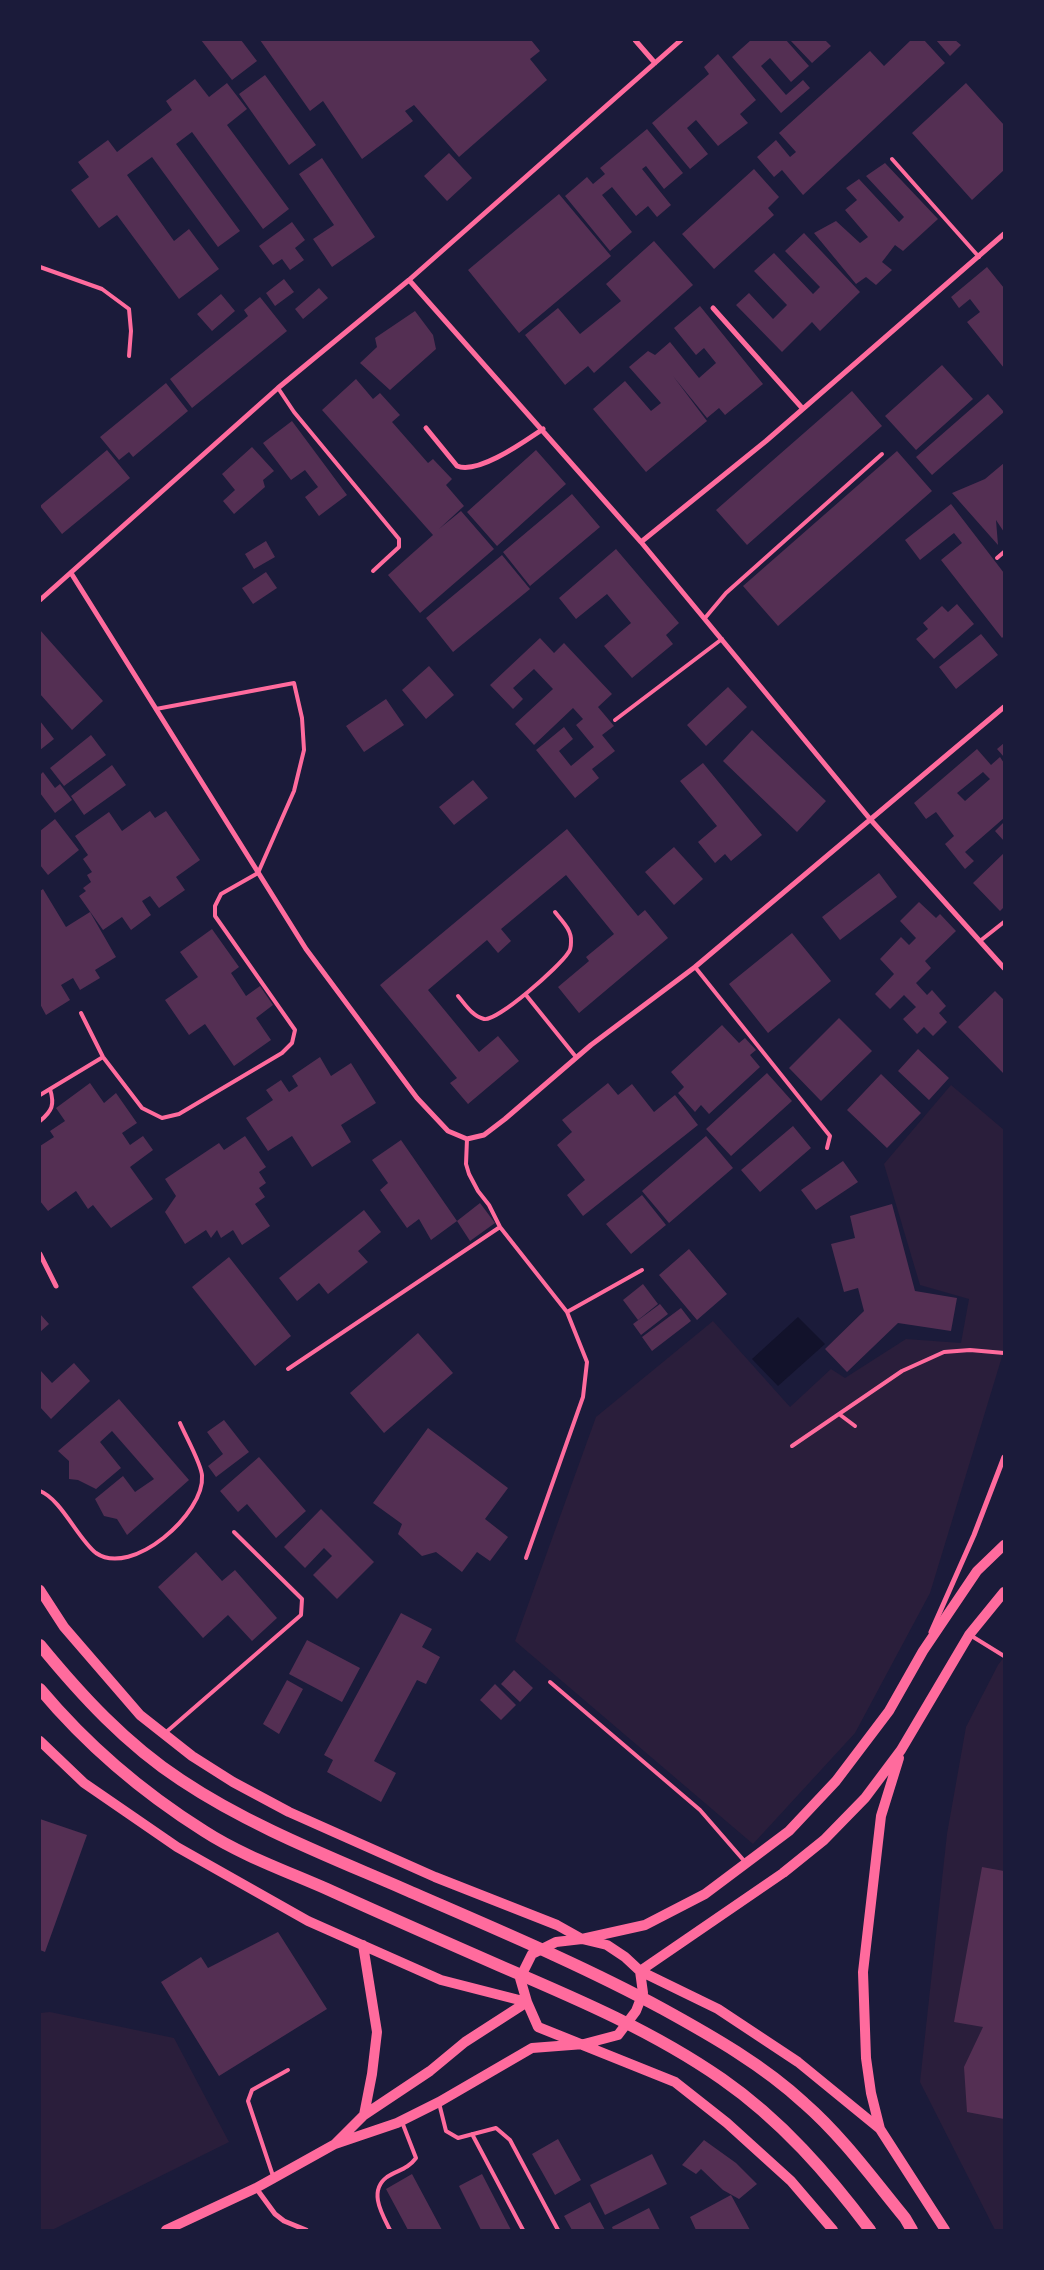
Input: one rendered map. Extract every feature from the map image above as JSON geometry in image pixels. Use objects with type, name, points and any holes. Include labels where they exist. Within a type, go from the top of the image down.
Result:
[{"type":"main road","points":[[832,2230],[791,2181],[727,2123],[675,2082],[538,2027],[527,2002],[520,1978],[532,1954],[556,1942],[582,1939],[645,1925],[705,1894],[789,1831],[836,1781],[890,1711],[923,1651],[977,1571],[1004,1545]]},
{"type":"main road","points":[[40,1590],[64,1627],[140,1715],[192,1756],[233,1782],[289,1812],[435,1877],[557,1925],[582,1939],[607,1945],[625,1957],[640,1972],[718,2008],[798,2062],[880,2129],[945,2230]]},
{"type":"main road","points":[[640,1972],[782,1873],[824,1840],[865,1798],[901,1750],[969,1635],[1004,1592]]},
{"type":"main road","points":[[40,1644],[72,1684],[126,1737],[180,1779],[237,1813],[297,1844],[414,1893],[636,1994],[701,2030],[750,2062],[804,2102],[851,2151],[905,2218],[912,2230]]},
{"type":"main road","points":[[40,1689],[107,1760],[155,1798],[206,1832],[357,1903],[614,2016],[652,2036],[722,2080],[770,2116],[840,2189],[870,2230]]},
{"type":"main road","points":[[40,1740],[84,1783],[177,1847],[308,1922],[441,1980],[527,2002]]},
{"type":"main road","points":[[880,2129],[866,2058],[863,1972],[881,1816],[901,1750]]},
{"type":"main road","points":[[363,1945],[377,2032],[372,2074],[364,2115]]},
{"type":"main road","points":[[172,2229],[256,2188],[336,2144],[401,2120],[439,2102],[532,2048],[584,2044],[618,2035],[636,2012],[643,1993],[640,1972]]},
{"type":"main road","points":[[336,2144],[364,2115],[430,2071],[465,2042],[527,2002]]},
{"type":"street","points":[[635,40],[655,63]]},
{"type":"street","points":[[40,600],[278,388],[409,280],[681,40]]},
{"type":"street","points":[[641,542],[803,409],[1004,234]]},
{"type":"street","points":[[409,280],[543,429],[641,542],[870,819],[1004,968]]},
{"type":"street","points":[[713,308],[803,409]]},
{"type":"street","points":[[426,428],[457,466],[464,469],[472,468],[510,450],[543,429]]},
{"type":"street","points":[[70,573],[306,949],[416,1098],[448,1131],[467,1139],[484,1135],[576,1057],[695,967],[1004,707]]},
{"type":"street","points":[[40,1254],[56,1286]]},
{"type":"street","points":[[923,1651],[1002,1469],[1004,1457]]},
{"type":"street","points":[[256,2188],[275,2214],[284,2221],[306,2230]]},
{"type":"lane","points":[[892,159],[979,256]]},
{"type":"lane","points":[[40,267],[102,289],[129,310],[131,330],[129,356]]},
{"type":"lane","points":[[278,388],[294,412],[399,539],[399,547],[373,571]]},
{"type":"lane","points":[[705,618],[726,594],[882,454]]},
{"type":"lane","points":[[997,558],[1004,552]]},
{"type":"lane","points":[[615,720],[722,640]]},
{"type":"lane","points":[[81,1014],[103,1057],[142,1108],[162,1118],[179,1114],[282,1053],[292,1043],[295,1030],[215,916],[215,906],[221,894],[258,874],[294,791],[304,750],[302,718],[294,683],[156,709]]},
{"type":"lane","points":[[458,996],[474,1014],[485,1019],[492,1018],[526,995],[569,953],[571,940],[567,927],[555,912]]},
{"type":"lane","points":[[980,941],[1004,922]]},
{"type":"lane","points":[[695,967],[830,1136],[827,1148]]},
{"type":"lane","points":[[526,995],[576,1057]]},
{"type":"lane","points":[[40,1095],[103,1057]]},
{"type":"lane","points":[[40,1121],[51,1111],[54,1100],[50,1089]]},
{"type":"lane","points":[[467,1139],[466,1164],[478,1191],[489,1205],[500,1226],[567,1312],[587,1362],[584,1397],[526,1558]]},
{"type":"lane","points":[[288,1368],[500,1226]]},
{"type":"lane","points":[[567,1312],[642,1270]]},
{"type":"lane","points":[[792,1446],[902,1371],[944,1352],[970,1350],[1004,1353]]},
{"type":"lane","points":[[839,1414],[856,1426]]},
{"type":"lane","points":[[40,1490],[50,1498],[96,1552],[111,1558],[131,1557],[161,1540],[189,1513],[200,1493],[202,1474],[180,1423]]},
{"type":"lane","points":[[164,1734],[301,1615],[302,1599],[234,1532]]},
{"type":"lane","points":[[969,1635],[1004,1656]]},
{"type":"lane","points":[[550,1682],[700,1810],[746,1863]]},
{"type":"lane","points":[[274,2178],[248,2101],[252,2090],[288,2070]]},
{"type":"lane","points":[[439,2102],[446,2132],[458,2138],[496,2128],[510,2140],[558,2230]]},
{"type":"lane","points":[[390,2230],[379,2208],[380,2186],[387,2177],[411,2166],[416,2158],[401,2120]]},
{"type":"lane","points":[[472,2134],[523,2230]]},
{"type":"shaded area","points":[[951,1085],[1004,1130],[1004,1350],[930,1593],[855,1733],[753,1844],[515,1641],[596,1417],[713,1321],[790,1407],[831,1369],[845,1378],[906,1339],[961,1343],[969,1299],[920,1285],[884,1164]]},
{"type":"shaded area","points":[[798,1317],[825,1344],[778,1386],[752,1359]]},
{"type":"shaded area","points":[[1004,1657],[1004,2230],[995,2230],[920,2082],[947,1834],[966,1727]]},
{"type":"shaded area","points":[[50,2012],[174,2038],[229,2142],[52,2230],[40,2230],[40,2013]]},
{"type":"building","points":[[201,40],[241,40],[257,61],[232,80]]},
{"type":"building","points":[[260,40],[531,40],[540,51],[530,59],[547,80],[459,157],[414,105],[405,111],[413,121],[362,159],[323,101],[310,111]]},
{"type":"building","points":[[751,40],[786,40],[809,66],[791,82],[770,58],[761,66],[786,95],[803,80],[810,88],[781,113],[732,57]]},
{"type":"building","points":[[790,40],[825,40],[831,46],[812,63]]},
{"type":"building","points":[[911,40],[924,40],[945,63],[803,195],[782,170],[774,177],[757,157],[776,140],[790,157],[796,152],[779,133],[870,51],[884,66]]},
{"type":"building","points":[[936,40],[955,40],[961,45],[950,56]]},
{"type":"building","points":[[718,54],[756,100],[740,114],[748,123],[718,146],[696,120],[687,128],[708,154],[690,169],[652,123],[709,74],[704,67]]},
{"type":"building","points":[[265,75],[316,145],[289,165],[239,94]]},
{"type":"building","points":[[195,79],[209,97],[227,83],[247,109],[227,125],[289,209],[263,229],[192,132],[176,144],[240,231],[218,247],[152,157],[127,175],[174,241],[189,229],[219,269],[179,299],[117,215],[99,228],[71,190],[89,177],[78,162],[108,140],[117,152],[172,110],[166,101]]},
{"type":"building","points":[[966,83],[1004,125],[1004,170],[972,200],[912,133]]},
{"type":"building","points":[[647,129],[683,173],[664,189],[646,166],[642,169],[671,205],[657,217],[648,206],[636,216],[612,187],[602,195],[632,232],[610,251],[565,196],[587,177],[593,184],[605,174],[600,168]]},
{"type":"building","points":[[449,153],[472,178],[447,201],[424,176]]},
{"type":"building","points":[[322,158],[375,237],[332,267],[313,239],[334,225],[299,174]]},
{"type":"building","points":[[885,163],[938,219],[903,251],[895,245],[882,262],[892,270],[876,285],[866,277],[856,284],[814,233],[836,221],[860,243],[868,237],[845,210],[857,200],[846,188],[859,179],[899,222],[904,217],[866,176]]},
{"type":"building","points":[[754,169],[779,197],[768,208],[774,215],[714,269],[682,234]]},
{"type":"building","points":[[559,194],[611,256],[519,333],[468,270]]},
{"type":"building","points":[[292,222],[305,240],[295,248],[304,260],[290,270],[282,259],[273,265],[259,246]]},
{"type":"building","points":[[804,233],[860,292],[820,331],[812,322],[782,352],[736,305],[749,293],[773,319],[787,305],[754,271],[774,253],[813,294],[820,287],[785,251]]},
{"type":"building","points":[[654,241],[693,285],[594,373],[588,366],[565,385],[525,335],[558,308],[580,334],[621,301],[606,284]]},
{"type":"building","points":[[987,267],[1004,288],[1004,368],[967,322],[980,312],[970,299],[959,308],[951,297]]},
{"type":"building","points":[[284,279],[294,292],[275,306],[266,293]]},
{"type":"building","points":[[319,288],[328,298],[303,319],[295,309]]},
{"type":"building","points":[[221,294],[235,311],[212,331],[197,314]]},
{"type":"building","points":[[260,297],[287,331],[192,408],[170,379],[248,316],[244,310]]},
{"type":"building","points":[[700,306],[763,384],[725,415],[719,408],[707,418],[673,376],[707,421],[646,472],[593,409],[625,381],[651,411],[661,403],[629,367],[648,351],[655,355],[670,342],[699,378],[716,363],[704,348],[696,355],[674,328]]},
{"type":"building","points":[[415,311],[433,335],[436,349],[390,390],[360,363],[377,347],[375,338]]},
{"type":"building","points":[[942,365],[973,399],[916,450],[885,416]]},
{"type":"building","points":[[356,379],[373,399],[380,393],[400,415],[392,422],[428,463],[433,459],[452,479],[446,485],[464,506],[439,529],[461,511],[494,549],[420,613],[388,575],[433,535],[322,410]]},
{"type":"building","points":[[166,383],[188,411],[133,457],[129,452],[119,460],[100,437]]},
{"type":"building","points":[[852,391],[882,426],[747,545],[716,510]]},
{"type":"building","points":[[988,394],[1004,412],[932,475],[916,457]]},
{"type":"building","points":[[292,421],[347,495],[319,516],[305,497],[318,487],[305,470],[291,480],[263,443]]},
{"type":"building","points":[[252,447],[274,471],[263,480],[265,487],[234,514],[223,501],[235,490],[222,474]]},
{"type":"building","points":[[107,450],[130,478],[62,534],[40,506]]},
{"type":"building","points":[[536,450],[566,484],[497,546],[467,512]]},
{"type":"building","points":[[897,451],[932,491],[778,626],[743,586]]},
{"type":"building","points":[[1004,463],[1004,532],[996,520],[998,545],[952,493],[985,479]]},
{"type":"building","points":[[572,494],[600,527],[530,586],[503,552]]},
{"type":"building","points":[[951,504],[1004,573],[1004,636],[1002,638],[941,560],[962,543],[954,533],[920,560],[905,540]]},
{"type":"building","points":[[266,541],[275,557],[254,569],[245,554]]},
{"type":"building","points":[[616,549],[679,623],[666,635],[673,644],[632,678],[604,646],[631,623],[607,594],[576,619],[559,598]]},
{"type":"building","points":[[502,555],[530,589],[453,652],[426,618]]},
{"type":"building","points":[[266,572],[277,588],[253,604],[242,588]]},
{"type":"building","points":[[957,604],[974,624],[934,659],[916,639],[928,629],[923,623],[942,606],[948,612]]},
{"type":"building","points":[[40,630],[103,701],[72,730],[40,694]]},
{"type":"building","points":[[981,634],[998,655],[956,689],[939,667]]},
{"type":"building","points":[[540,638],[554,653],[564,643],[612,694],[598,707],[614,726],[602,735],[615,751],[592,769],[599,778],[575,798],[536,750],[564,727],[573,739],[559,751],[571,766],[594,747],[576,725],[583,719],[573,708],[534,745],[515,724],[553,689],[534,669],[513,688],[523,699],[513,709],[490,685]]},
{"type":"building","points":[[429,666],[454,695],[426,719],[402,690]]},
{"type":"building","points":[[728,687],[747,707],[706,746],[687,725]]},
{"type":"building","points":[[386,699],[404,725],[364,752],[346,726]]},
{"type":"building","points":[[40,721],[54,739],[40,750]]},
{"type":"building","points":[[752,730],[826,801],[797,832],[723,761]]},
{"type":"building","points":[[91,735],[106,755],[64,786],[50,768]]},
{"type":"building","points":[[1004,743],[1004,757],[997,749]]},
{"type":"building","points":[[977,749],[991,765],[1000,757],[1004,763],[1004,818],[965,852],[974,861],[965,869],[945,844],[954,836],[936,812],[926,819],[914,803]],"holes":[[[983,772],[990,779],[965,801],[957,793]]]},
{"type":"building","points":[[703,763],[762,835],[731,861],[725,854],[715,863],[698,842],[717,826],[680,781]]},
{"type":"building","points":[[112,765],[126,785],[84,815],[71,796]]},
{"type":"building","points":[[43,772],[55,788],[60,784],[72,800],[55,813],[40,793],[40,775]]},
{"type":"building","points":[[473,780],[488,798],[454,825],[439,807]]},
{"type":"building","points":[[150,811],[155,818],[166,811],[200,860],[176,877],[185,890],[159,908],[150,896],[142,901],[151,915],[131,930],[122,917],[103,930],[79,896],[86,891],[83,888],[91,882],[87,875],[92,872],[83,859],[88,855],[75,836],[109,812],[122,831]]},
{"type":"building","points":[[55,819],[79,850],[48,875],[40,865],[40,831]]},
{"type":"building","points":[[1004,822],[1004,841],[995,831]]},
{"type":"building","points":[[567,829],[638,916],[645,910],[668,938],[579,1013],[558,987],[589,961],[586,957],[614,934],[566,875],[501,929],[511,941],[498,953],[487,940],[428,990],[479,1052],[498,1036],[519,1061],[468,1104],[450,1083],[457,1078],[380,985]]},
{"type":"building","points":[[674,847],[703,879],[674,905],[645,872]]},
{"type":"building","points":[[1004,853],[1004,907],[1000,911],[973,883]]},
{"type":"building","points":[[879,873],[897,897],[840,940],[822,917]]},
{"type":"building","points":[[43,889],[66,927],[90,912],[116,957],[95,970],[100,978],[80,990],[73,978],[61,985],[70,1000],[46,1015],[40,1004],[40,891]]},
{"type":"building","points":[[919,902],[936,918],[940,914],[956,931],[925,961],[931,968],[916,983],[927,995],[932,990],[946,1006],[939,1013],[947,1022],[933,1036],[924,1027],[917,1034],[903,1019],[916,1007],[904,995],[890,1009],[875,994],[894,974],[880,959],[901,937],[909,945],[916,938],[900,921]]},
{"type":"building","points":[[212,929],[239,967],[231,973],[246,996],[260,986],[273,1005],[256,1018],[271,1040],[234,1066],[205,1024],[189,1035],[165,1000],[198,977],[180,952]]},
{"type":"building","points":[[792,933],[831,981],[768,1033],[729,984]]},
{"type":"building","points":[[995,991],[1004,1000],[1004,1074],[958,1027]]},
{"type":"building","points":[[839,1018],[872,1051],[821,1101],[789,1068]]},
{"type":"building","points":[[722,1025],[739,1043],[745,1038],[756,1050],[750,1055],[760,1067],[709,1114],[701,1105],[695,1112],[678,1093],[684,1087],[671,1072]]},
{"type":"building","points":[[918,1049],[949,1078],[929,1100],[898,1071]]},
{"type":"building","points":[[320,1057],[331,1076],[351,1063],[376,1103],[341,1125],[351,1142],[312,1167],[292,1136],[268,1151],[246,1118],[273,1100],[266,1090],[281,1080],[289,1092],[298,1086],[292,1076]]},
{"type":"building","points":[[767,1073],[792,1101],[731,1156],[706,1129]]},
{"type":"building","points":[[881,1074],[921,1113],[887,1148],[847,1110]]},
{"type":"building","points":[[90,1083],[104,1103],[116,1093],[137,1123],[122,1133],[130,1145],[143,1136],[153,1150],[130,1167],[153,1199],[111,1228],[93,1205],[88,1209],[76,1191],[48,1211],[40,1201],[40,1146],[54,1137],[50,1131],[65,1121],[56,1108]]},
{"type":"building","points":[[608,1083],[618,1095],[632,1084],[654,1112],[675,1095],[698,1125],[583,1216],[567,1195],[585,1180],[557,1145],[572,1132],[562,1120]]},
{"type":"building","points":[[793,1126],[811,1148],[760,1192],[741,1170]]},
{"type":"building","points":[[245,1136],[266,1167],[259,1172],[266,1183],[259,1188],[265,1197],[255,1204],[270,1226],[242,1245],[233,1230],[221,1238],[217,1230],[211,1238],[206,1230],[185,1244],[165,1212],[176,1196],[165,1179],[219,1143],[224,1150]]},
{"type":"building","points":[[706,1136],[733,1168],[669,1223],[642,1191]]},
{"type":"building","points":[[401,1140],[457,1221],[431,1240],[419,1219],[407,1228],[380,1190],[388,1183],[372,1160]]},
{"type":"building","points":[[843,1161],[858,1182],[816,1210],[801,1190]]},
{"type":"building","points":[[642,1195],[666,1225],[631,1254],[606,1224]]},
{"type":"building","points":[[480,1203],[495,1223],[470,1241],[457,1221]]},
{"type":"building","points":[[892,1204],[915,1291],[957,1298],[951,1331],[898,1323],[847,1372],[825,1349],[864,1311],[858,1288],[844,1292],[831,1244],[855,1238],[850,1216]]},
{"type":"building","points":[[364,1210],[381,1232],[358,1251],[368,1262],[328,1294],[319,1283],[297,1301],[279,1278]]},
{"type":"building","points":[[689,1249],[727,1294],[697,1320],[659,1275]]},
{"type":"building","points":[[229,1257],[291,1336],[255,1366],[192,1287]]},
{"type":"building","points":[[643,1284],[658,1304],[638,1320],[623,1300]]},
{"type":"building","points":[[660,1304],[668,1314],[641,1335],[633,1324]]},
{"type":"building","points":[[681,1308],[691,1321],[652,1351],[642,1337]]},
{"type":"building","points":[[40,1314],[49,1324],[40,1332]]},
{"type":"building","points":[[418,1333],[453,1373],[384,1433],[350,1393]]},
{"type":"building","points":[[74,1363],[90,1381],[51,1419],[40,1407],[40,1370],[52,1383]]},
{"type":"building","points":[[119,1399],[189,1480],[127,1535],[117,1519],[104,1516],[95,1499],[123,1476],[135,1492],[154,1479],[112,1431],[100,1442],[121,1468],[96,1489],[78,1480],[69,1479],[69,1461],[58,1451]]},
{"type":"building","points":[[224,1420],[249,1452],[216,1477],[208,1466],[223,1454],[207,1432]]},
{"type":"building","points":[[428,1428],[508,1488],[485,1519],[508,1537],[490,1561],[477,1552],[462,1572],[436,1552],[422,1556],[398,1534],[402,1524],[373,1503]]},
{"type":"building","points":[[259,1457],[306,1511],[276,1538],[247,1504],[238,1512],[220,1491]]},
{"type":"building","points":[[321,1509],[374,1562],[337,1599],[313,1575],[332,1556],[324,1548],[305,1568],[284,1547]]},
{"type":"building","points":[[196,1552],[222,1581],[235,1570],[277,1618],[252,1641],[228,1615],[203,1638],[158,1587]]},
{"type":"building","points":[[401,1613],[432,1629],[422,1647],[440,1657],[426,1684],[417,1680],[374,1761],[396,1773],[381,1802],[327,1772],[333,1760],[324,1755]]},
{"type":"building","points":[[307,1640],[360,1668],[342,1702],[289,1674]]},
{"type":"building","points":[[514,1670],[533,1688],[520,1702],[501,1684]]},
{"type":"building","points":[[287,1680],[303,1689],[279,1734],[263,1724]]},
{"type":"building","points":[[495,1684],[516,1705],[501,1720],[480,1700]]},
{"type":"building","points":[[40,1819],[87,1835],[45,1952],[40,1950]]},
{"type":"building","points":[[982,1867],[1004,1871],[1004,2119],[967,2112],[964,2067],[983,2027],[954,2022]]},
{"type":"building","points":[[278,1932],[327,2009],[219,2076],[161,1982],[201,1957],[208,1968]]},
{"type":"building","points":[[558,2139],[581,2180],[555,2195],[532,2154]]},
{"type":"building","points":[[704,2140],[736,2163],[757,2184],[739,2199],[723,2190],[701,2169],[696,2174],[682,2165]]},
{"type":"building","points":[[652,2154],[667,2184],[605,2215],[590,2185]]},
{"type":"building","points":[[412,2174],[442,2230],[408,2230],[386,2189]]},
{"type":"building","points":[[482,2174],[511,2230],[481,2230],[459,2186]]},
{"type":"building","points":[[731,2195],[750,2230],[696,2230],[690,2217]]},
{"type":"building","points":[[590,2202],[605,2230],[572,2230],[564,2216]]},
{"type":"building","points":[[649,2208],[660,2230],[613,2230],[612,2227]]}]
